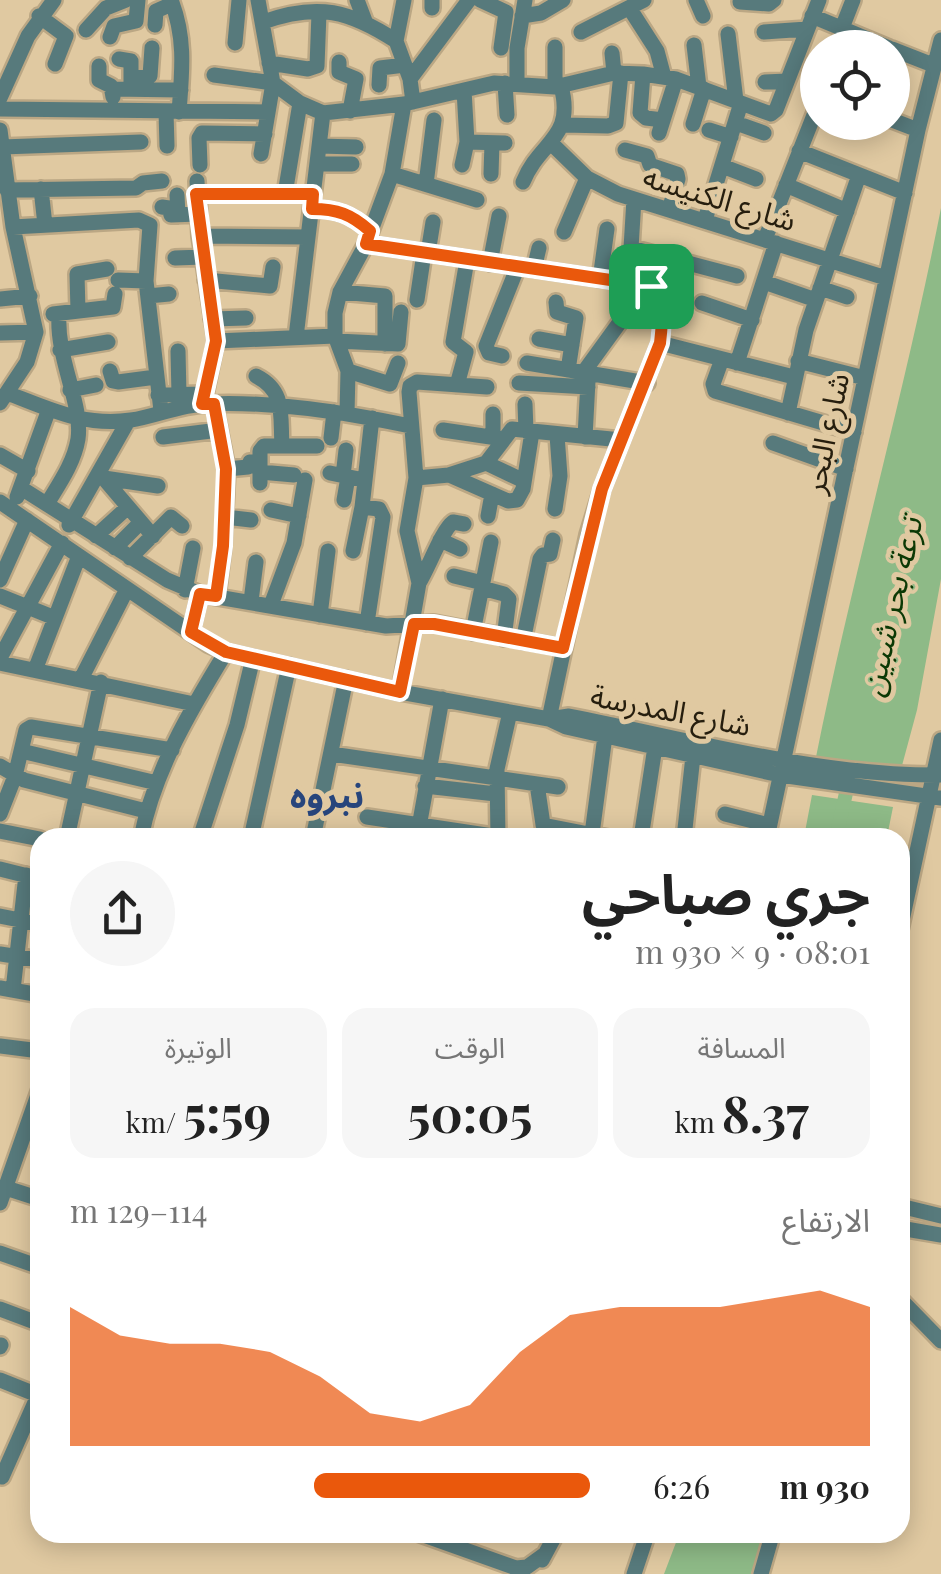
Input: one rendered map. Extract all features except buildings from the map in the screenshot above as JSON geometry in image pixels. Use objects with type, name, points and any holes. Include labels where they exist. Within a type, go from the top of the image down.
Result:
[{"type":"street","points":[[0,98],[24,62],[39,16],[54,0]]},
{"type":"street","points":[[110,37],[114,26],[136,21],[138,0]]},
{"type":"street","points":[[235,43],[239,0]]},
{"type":"street","points":[[258,0],[273,83],[262,154]]},
{"type":"street","points":[[357,0],[365,21]]},
{"type":"street","points":[[260,472],[264,446],[324,442],[341,413],[348,370],[336,338],[335,313],[340,292],[368,238],[392,174],[408,103],[408,72],[396,41],[404,0]]},
{"type":"street","points":[[408,72],[468,0]]},
{"type":"street","points":[[480,0],[506,12],[502,48],[511,84],[507,116]]},
{"type":"street","points":[[502,48],[524,8],[541,13],[564,0]]},
{"type":"street","points":[[741,6],[769,4],[774,0]]},
{"type":"street","points":[[214,75],[273,83],[298,111],[322,118],[464,90],[511,84],[558,86],[617,73],[670,78],[771,114],[776,110],[819,0]]},
{"type":"street","points":[[764,32],[810,23],[844,29],[853,0]]},
{"type":"street","points":[[86,30],[115,1]]},
{"type":"street","points":[[155,25],[156,12],[171,2],[182,35],[181,90],[172,112],[167,146]]},
{"type":"street","points":[[581,32],[629,5],[670,78],[661,127],[640,113],[643,74]]},
{"type":"street","points":[[269,63],[308,69],[316,66],[319,13]]},
{"type":"street","points":[[264,22],[284,16],[348,14],[396,41]]},
{"type":"street","points":[[39,16],[66,36],[55,64]]},
{"type":"street","points":[[706,220],[739,102],[728,34]]},
{"type":"street","name":"شارع البحر","points":[[769,828],[904,193],[941,40]]},
{"type":"street","points":[[694,45],[701,88],[701,127],[764,133]]},
{"type":"street","points":[[523,182],[536,158],[552,144],[564,125],[566,112],[558,86],[555,47]]},
{"type":"street","points":[[99,66],[99,80],[112,89],[131,84],[150,76],[152,48]]},
{"type":"street","points":[[564,125],[616,123],[617,73],[612,53]]},
{"type":"street","points":[[910,56],[933,65]]},
{"type":"street","points":[[119,59],[131,60],[131,84]]},
{"type":"street","points":[[338,62],[339,72],[356,78],[350,111]]},
{"type":"street","points":[[380,85],[380,68],[408,72]]},
{"type":"street","points":[[765,82],[788,81]]},
{"type":"street","points":[[131,84],[181,90]]},
{"type":"street","points":[[112,89],[112,111]]},
{"type":"street","points":[[66,90],[66,110]]},
{"type":"street","points":[[462,166],[467,142],[464,90]]},
{"type":"street","points":[[0,110],[268,112]]},
{"type":"street","points":[[285,194],[298,111]]},
{"type":"street","points":[[296,337],[322,118]]},
{"type":"street","points":[[426,184],[434,120]]},
{"type":"street","points":[[910,127],[918,130]]},
{"type":"street","points":[[0,130],[13,227],[35,324],[26,362],[3,398],[79,420],[128,421],[179,395],[207,401]]},
{"type":"street","points":[[191,632],[225,517],[226,469],[219,430],[207,401],[216,341],[198,214],[198,138],[202,133],[264,134]]},
{"type":"street","points":[[804,140],[786,185],[752,320],[713,384],[715,391],[854,432]]},
{"type":"street","points":[[2,157],[141,142]]},
{"type":"street","points":[[467,142],[498,143],[490,174]]},
{"type":"street","name":"شارع الكنيسه","points":[[552,144],[603,188],[886,278]]},
{"type":"street","points":[[198,180],[263,199],[285,194],[356,146]]},
{"type":"street","points":[[292,150],[315,174],[333,209],[354,216],[368,238],[426,253],[648,288]]},
{"type":"street","points":[[624,150],[647,156],[650,164],[677,174],[669,210]]},
{"type":"street","points":[[799,151],[904,193]]},
{"type":"street","points":[[288,177],[352,164]]},
{"type":"street","points":[[722,166],[756,179]]},
{"type":"street","points":[[392,174],[477,200]]},
{"type":"street","points":[[788,413],[818,294],[859,175]]},
{"type":"street","points":[[564,232],[587,178]]},
{"type":"street","points":[[8,190],[136,188],[143,183],[162,182]]},
{"type":"street","points":[[786,185],[847,211]]},
{"type":"street","points":[[41,190],[45,226]]},
{"type":"street","points":[[177,195],[178,215]]},
{"type":"street","points":[[634,199],[631,248],[737,276]]},
{"type":"street","points":[[162,208],[169,208],[170,214],[198,214]]},
{"type":"street","points":[[490,263],[499,216]]},
{"type":"street","points":[[282,219],[282,236]]},
{"type":"street","points":[[13,227],[146,221],[150,231],[147,288],[160,403]]},
{"type":"street","points":[[417,300],[433,222]]},
{"type":"street","points":[[600,278],[608,229]]},
{"type":"street","points":[[180,234],[307,236]]},
{"type":"street","points":[[502,356],[486,349],[504,300],[539,248]]},
{"type":"street","points":[[0,255],[18,252]]},
{"type":"street","points":[[518,382],[582,376],[648,288],[656,254]]},
{"type":"street","points":[[175,258],[203,257]]},
{"type":"street","points":[[457,385],[466,352],[446,341],[467,260]]},
{"type":"street","points":[[206,280],[270,286],[273,267]]},
{"type":"street","points":[[78,311],[76,274],[169,294]]},
{"type":"street","points":[[0,333],[59,314],[113,307],[114,281]]},
{"type":"street","points":[[764,282],[847,297]]},
{"type":"street","points":[[549,720],[588,535],[660,343],[662,324],[648,288]]},
{"type":"street","points":[[340,292],[385,296],[385,344]]},
{"type":"street","points":[[486,295],[504,300]]},
{"type":"street","points":[[0,300],[30,296]]},
{"type":"street","points":[[556,302],[558,312],[576,318],[572,344],[582,376],[585,437]]},
{"type":"street","points":[[702,304],[752,320]]},
{"type":"street","points":[[216,341],[296,337],[400,342],[401,312]]},
{"type":"street","points":[[47,504],[78,442],[79,420],[60,350],[59,314]]},
{"type":"street","points":[[212,319],[246,318]]},
{"type":"street","points":[[539,339],[572,344]]},
{"type":"street","points":[[60,350],[108,342]]},
{"type":"street","points":[[660,343],[729,361],[865,378]]},
{"type":"street","points":[[134,354],[154,351]]},
{"type":"street","points":[[178,352],[179,395]]},
{"type":"street","points":[[348,370],[390,384],[398,363]]},
{"type":"street","points":[[528,363],[582,376],[647,383]]},
{"type":"street","points":[[110,371],[112,379],[118,382],[156,377]]},
{"type":"street","points":[[256,376],[274,386],[280,405],[282,445]]},
{"type":"street","points":[[400,692],[419,583],[407,531],[416,478],[410,386],[418,382],[487,387]]},
{"type":"street","points":[[70,390],[96,385]]},
{"type":"street","points":[[160,403],[280,405],[410,426]]},
{"type":"street","points":[[449,475],[508,501],[517,500],[524,481],[529,431],[525,404]]},
{"type":"street","points":[[6,506],[21,488],[49,409]]},
{"type":"street","points":[[416,478],[449,475],[486,463],[498,452],[493,414]]},
{"type":"street","points":[[346,477],[372,418]]},
{"type":"street","points":[[128,421],[0,661],[194,704]]},
{"type":"street","points":[[163,438],[219,430]]},
{"type":"street","points":[[443,430],[499,437],[509,430],[622,440]]},
{"type":"street","points":[[555,510],[560,476],[557,434]]},
{"type":"street","points":[[773,443],[846,469]]},
{"type":"street","points":[[344,500],[346,450]]},
{"type":"street","points":[[0,456],[28,471]]},
{"type":"street","points":[[226,469],[248,468],[250,462],[260,472],[299,478],[294,543],[271,605]]},
{"type":"street","points":[[486,463],[524,481]]},
{"type":"street","points":[[102,476],[158,486]]},
{"type":"street","points":[[102,476],[152,536]]},
{"type":"street","points":[[346,477],[362,507],[352,551]]},
{"type":"street","points":[[21,488],[130,558],[200,593],[367,623],[404,627],[434,624],[563,648]]},
{"type":"street","points":[[488,516],[492,494]]},
{"type":"street","name":"شارع المدرسة","points":[[6,506],[226,652],[400,692],[549,720],[566,728],[656,747],[694,748]]},
{"type":"street","points":[[96,536],[128,507]]},
{"type":"street","points":[[362,507],[379,509],[382,514],[384,564],[367,623]]},
{"type":"street","points":[[271,510],[299,516]]},
{"type":"street","points":[[130,558],[171,517],[182,526]]},
{"type":"street","points":[[225,517],[251,520]]},
{"type":"street","points":[[2,569],[27,520]]},
{"type":"street","points":[[115,548],[141,522]]},
{"type":"street","points":[[419,583],[449,524],[464,524]]},
{"type":"street","points":[[440,540],[460,549]]},
{"type":"street","points":[[523,641],[540,559],[550,554],[553,540]]},
{"type":"street","points":[[473,632],[492,542]]},
{"type":"street","points":[[192,548],[200,593]]},
{"type":"street","points":[[320,615],[328,551]]},
{"type":"street","points":[[35,670],[79,556]]},
{"type":"street","points":[[252,601],[256,562]]},
{"type":"street","points":[[454,576],[509,599],[504,638]]},
{"type":"street","points":[[81,678],[126,589]]},
{"type":"street","points":[[0,596],[55,618]]},
{"type":"street","points":[[143,828],[146,811],[172,750],[226,652]]},
{"type":"street","points":[[203,828],[237,726],[253,658]]},
{"type":"street","points":[[253,828],[289,666]]},
{"type":"street","points":[[315,828],[346,678]]},
{"type":"street","points":[[68,828],[101,682]]},
{"type":"street","points":[[418,828],[442,699]]},
{"type":"street","points":[[498,828],[496,786],[510,712]]},
{"type":"street","name":"شارع المدرسة","points":[[549,720],[569,716],[781,767],[911,786]]},
{"type":"street","points":[[1,808],[31,726],[172,750]]},
{"type":"street","points":[[593,828],[605,736]]},
{"type":"street","points":[[910,891],[934,797],[941,740]]},
{"type":"street","points":[[23,743],[83,765],[157,783]]},
{"type":"street","points":[[643,828],[656,747]]},
{"type":"street","points":[[685,828],[694,748]]},
{"type":"street","points":[[331,754],[428,768],[496,786]]},
{"type":"street","points":[[0,766],[15,776],[146,811]]},
{"type":"street","points":[[911,786],[937,775]]},
{"type":"street","points":[[537,784],[544,828]]},
{"type":"street","points":[[425,786],[558,787]]},
{"type":"street","points":[[911,786],[934,797]]},
{"type":"street","points":[[725,814],[760,828]]},
{"type":"street","points":[[367,817],[407,828]]},
{"type":"street","points":[[0,832],[30,837]]},
{"type":"street","points":[[0,869],[30,876]]},
{"type":"street","points":[[6,989],[18,956],[21,920],[30,888]]},
{"type":"street","points":[[0,916],[30,922]]},
{"type":"street","points":[[0,954],[30,958]]},
{"type":"street","points":[[0,1046],[30,1050]]},
{"type":"street","points":[[30,1118],[3,1195],[30,1199]]},
{"type":"street","points":[[23,1138],[30,1140]]},
{"type":"street","points":[[910,1208],[941,1216]]},
{"type":"street","points":[[910,1230],[941,1235]]},
{"type":"street","points":[[0,1254],[30,1264]]},
{"type":"street","points":[[0,1308],[30,1320]]},
{"type":"street","points":[[910,1309],[941,1341]]},
{"type":"street","points":[[0,1380],[30,1391]]},
{"type":"street","points":[[2,1477],[30,1414]]},
{"type":"street","points":[[446,1543],[516,1568],[527,1567],[545,1554]]},
{"type":"street","points":[[535,1574],[551,1543]]},
{"type":"street","points":[[634,1574],[644,1543]]},
{"type":"street","points":[[762,1574],[770,1543]]},
{"type":"water","points":[[941,208],[941,579],[917,710],[900,773],[816,757]]},
{"type":"water","points":[[812,795],[893,807],[889,828],[806,828]]},
{"type":"water","points":[[676,1543],[761,1543],[751,1574],[664,1574]]},
{"type":"waterway","name":"ترعة بحر شبين","points":[[838,828],[850,775]]},
{"type":"district","name":"نبروه","points":[[327,793]]},
{"type":"route","points":[[196,194],[313,194],[312,209],[333,209],[354,216],[370,231],[366,244],[651,286],[658,292],[661,306],[660,343],[602,489],[563,648],[434,624],[414,624],[400,692],[226,652],[191,632],[200,594],[216,596],[226,494],[226,469],[214,404],[202,404],[216,341],[196,194]]}]
